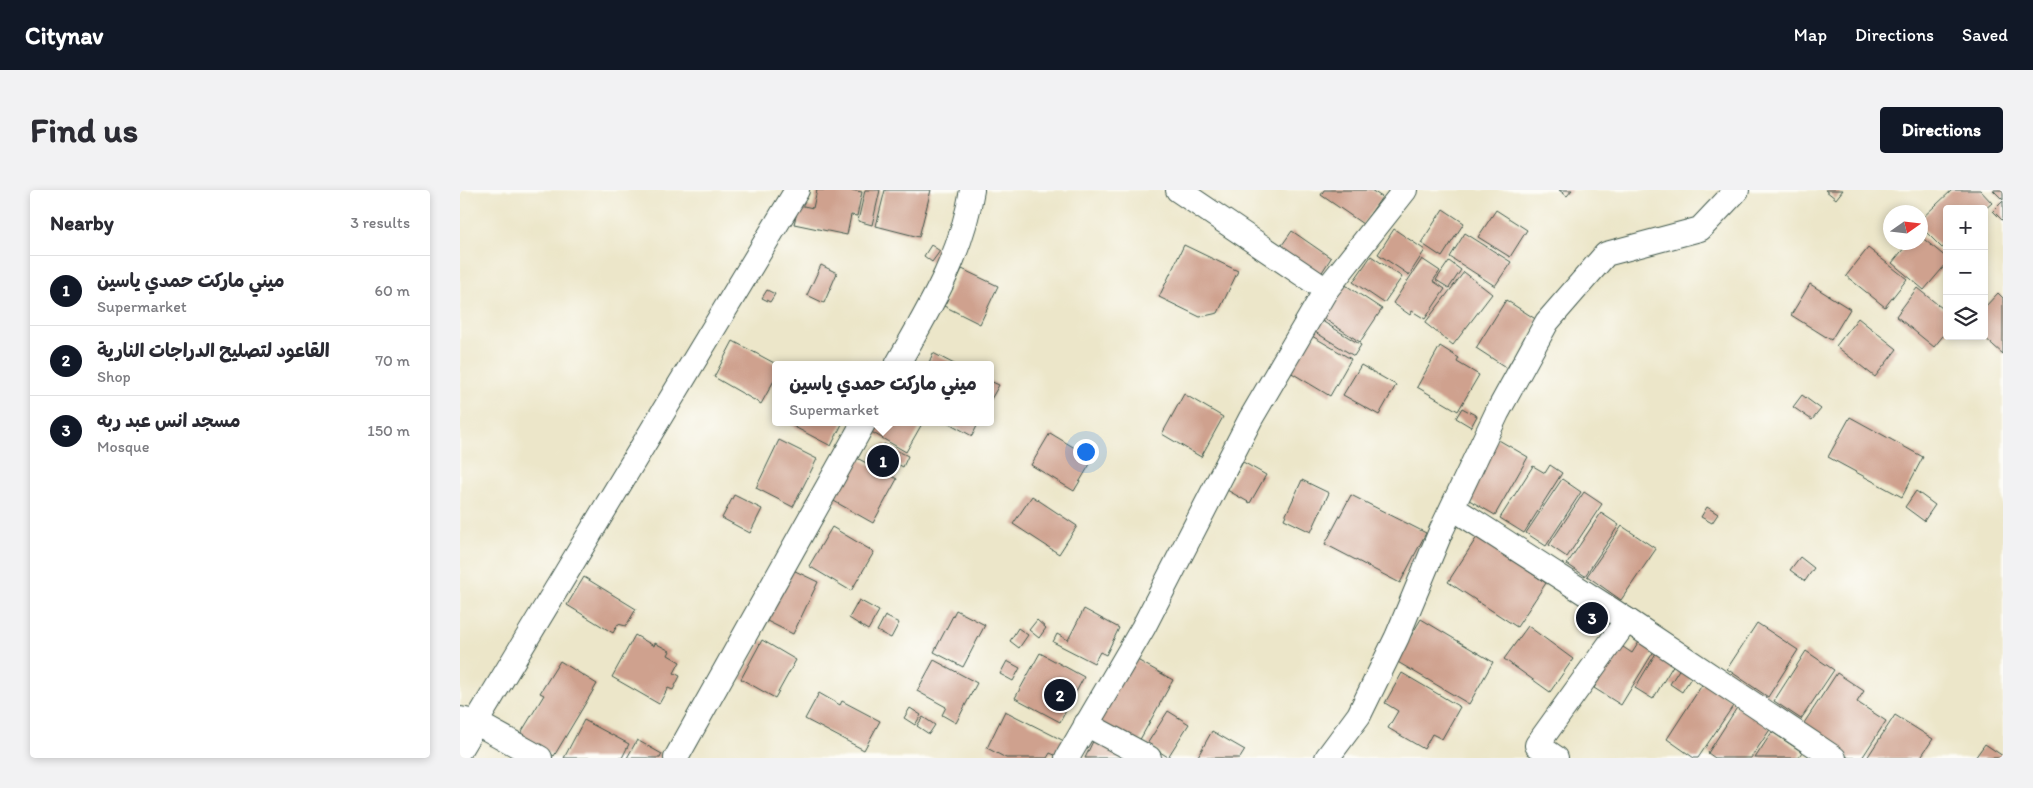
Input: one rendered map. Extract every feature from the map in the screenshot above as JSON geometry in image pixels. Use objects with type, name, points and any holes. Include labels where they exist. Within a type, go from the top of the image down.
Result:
[{"type":"street","points":[[460,749],[468,721],[797,190]]},
{"type":"street","points":[[899,361],[953,261],[967,219],[972,190]]},
{"type":"street","points":[[1178,190],[1326,290]]},
{"type":"street","points":[[1067,758],[1143,628],[1251,418],[1326,290],[1405,190]]},
{"type":"street","points":[[1328,758],[1358,715],[1397,637],[1441,531],[1496,413],[1547,322],[1606,254],[1700,229],[1737,190]]},
{"type":"street","points":[[676,758],[862,426]]},
{"type":"street","points":[[1453,508],[1627,620],[1834,758]]},
{"type":"street","points":[[1556,758],[1533,751],[1627,620]]},
{"type":"street","points":[[468,721],[540,758]]},
{"type":"street","points":[[1086,724],[1149,758]]},
{"type":"building","points":[[817,190],[851,190],[862,192],[857,216],[851,215],[847,235],[794,224],[799,205],[813,208]]},
{"type":"building","points":[[865,190],[880,190],[872,225],[858,221]]},
{"type":"building","points":[[885,190],[931,190],[919,237],[876,226]]},
{"type":"building","points":[[1324,190],[1371,190],[1382,197],[1363,224],[1321,195]]},
{"type":"building","points":[[1559,190],[1572,190],[1567,196]]},
{"type":"building","points":[[1825,190],[1843,190],[1836,199]]},
{"type":"building","points":[[1952,190],[1980,190],[1992,203],[1988,206],[1943,205],[1942,248],[1928,234],[1928,212]]},
{"type":"building","points":[[1993,190],[2003,190],[2003,200]]},
{"type":"building","points":[[2003,201],[2003,221],[1993,211]]},
{"type":"building","points":[[1443,209],[1464,223],[1442,257],[1421,243]]},
{"type":"building","points":[[1496,210],[1527,230],[1510,257],[1478,237]]},
{"type":"building","points":[[1394,229],[1425,250],[1409,275],[1378,254]]},
{"type":"building","points":[[1292,231],[1331,258],[1317,280],[1277,252]]},
{"type":"building","points":[[1465,233],[1511,262],[1495,286],[1450,257]]},
{"type":"building","points":[[1928,243],[1943,255],[1943,268],[1924,290],[1892,263],[1903,250],[1928,250]]},
{"type":"building","points":[[931,245],[940,251],[932,262],[924,256]]},
{"type":"building","points":[[1184,245],[1238,271],[1218,313],[1200,317],[1159,297]]},
{"type":"building","points":[[1868,248],[1907,279],[1885,307],[1846,276]]},
{"type":"building","points":[[1371,256],[1402,277],[1384,303],[1353,282]]},
{"type":"building","points":[[1422,259],[1440,271],[1433,281],[1445,289],[1425,319],[1412,311],[1410,315],[1393,303]]},
{"type":"building","points":[[1449,261],[1461,270],[1449,288],[1436,280]]},
{"type":"building","points":[[821,265],[837,273],[824,303],[807,295]]},
{"type":"building","points":[[962,269],[998,286],[980,324],[944,306]]},
{"type":"building","points":[[1464,272],[1492,294],[1453,345],[1425,323]]},
{"type":"building","points":[[1344,284],[1382,309],[1360,342],[1323,318]]},
{"type":"building","points":[[1810,284],[1850,309],[1831,340],[1791,315]]},
{"type":"building","points":[[1917,288],[1943,309],[1943,336],[1934,347],[1896,316]]},
{"type":"building","points":[[767,290],[775,294],[770,302],[762,298]]},
{"type":"building","points":[[1998,293],[2003,298],[2003,354],[1987,340],[1988,304]]},
{"type":"building","points":[[1506,300],[1537,320],[1507,368],[1476,348]]},
{"type":"building","points":[[1858,318],[1897,349],[1875,377],[1836,346]]},
{"type":"building","points":[[1322,321],[1361,345],[1354,356],[1315,332]]},
{"type":"building","points":[[1312,336],[1351,359],[1330,396],[1290,372]]},
{"type":"building","points":[[733,341],[772,362],[772,384],[761,404],[714,377]]},
{"type":"building","points":[[1440,346],[1459,358],[1457,362],[1479,375],[1458,411],[1417,387]]},
{"type":"building","points":[[933,353],[948,361],[930,361]]},
{"type":"building","points":[[1361,365],[1396,385],[1379,415],[1343,395]]},
{"type":"building","points":[[994,383],[999,385],[994,394]]},
{"type":"building","points":[[1184,394],[1223,417],[1201,457],[1162,434]]},
{"type":"building","points":[[1802,395],[1821,409],[1812,420],[1793,407]]},
{"type":"building","points":[[1462,408],[1477,416],[1471,427],[1456,418]]},
{"type":"building","points":[[1850,417],[1923,457],[1902,497],[1828,457]]},
{"type":"building","points":[[793,426],[841,426],[831,446]]},
{"type":"building","points":[[870,426],[921,426],[906,452],[868,430]]},
{"type":"building","points":[[954,426],[977,426],[972,436]]},
{"type":"building","points":[[1050,433],[1093,459],[1074,491],[1031,465]]},
{"type":"building","points":[[1497,439],[1528,457],[1495,515],[1464,497]]},
{"type":"building","points":[[779,440],[817,459],[793,507],[756,488]]},
{"type":"building","points":[[884,444],[908,456],[903,467],[879,454]]},
{"type":"building","points":[[855,457],[897,479],[873,523],[832,500]]},
{"type":"building","points":[[1243,462],[1266,475],[1250,503],[1227,490]]},
{"type":"building","points":[[1550,465],[1562,473],[1524,533],[1500,518],[1533,466],[1545,473]]},
{"type":"building","points":[[1562,479],[1581,492],[1546,546],[1526,533]]},
{"type":"building","points":[[1302,480],[1329,493],[1311,532],[1284,519]]},
{"type":"building","points":[[1916,491],[1935,505],[1924,521],[1905,507]]},
{"type":"building","points":[[1584,492],[1602,504],[1567,557],[1549,545]]},
{"type":"building","points":[[734,495],[762,509],[750,533],[722,518]]},
{"type":"building","points":[[1351,495],[1426,533],[1400,583],[1325,544]]},
{"type":"building","points":[[1032,496],[1077,526],[1059,554],[1013,524]]},
{"type":"building","points":[[1707,507],[1718,514],[1712,523],[1701,517]]},
{"type":"building","points":[[1601,513],[1619,525],[1585,576],[1567,564]]},
{"type":"building","points":[[1622,526],[1656,549],[1621,600],[1587,576]]},
{"type":"building","points":[[832,527],[874,552],[851,591],[809,566]]},
{"type":"building","points":[[1477,537],[1546,583],[1517,627],[1448,582]]},
{"type":"building","points":[[1800,557],[1814,568],[1805,581],[1790,570]]},
{"type":"building","points":[[791,569],[818,582],[793,634],[767,621]]},
{"type":"building","points":[[584,577],[636,609],[626,626],[618,624],[613,633],[567,605]]},
{"type":"building","points":[[859,600],[879,611],[868,630],[849,618]]},
{"type":"building","points":[[1084,609],[1119,628],[1106,655],[1100,652],[1094,663],[1053,642],[1057,634],[1068,640]]},
{"type":"building","points":[[956,610],[985,625],[963,667],[934,652]]},
{"type":"building","points":[[885,616],[899,623],[891,638],[877,631]]},
{"type":"building","points":[[1421,619],[1493,662],[1469,704],[1396,661]]},
{"type":"building","points":[[1037,620],[1046,628],[1039,638],[1029,630]]},
{"type":"building","points":[[1757,623],[1798,650],[1768,697],[1727,669]]},
{"type":"building","points":[[1528,626],[1573,659],[1550,692],[1504,659]]},
{"type":"building","points":[[1018,628],[1028,635],[1019,648],[1010,641]]},
{"type":"building","points":[[635,635],[654,646],[655,643],[670,651],[668,655],[680,662],[674,673],[680,676],[673,690],[668,688],[659,704],[612,677]]},
{"type":"building","points":[[762,640],[796,660],[775,698],[741,679]]},
{"type":"building","points":[[1639,642],[1654,651],[1621,705],[1594,688],[1620,645],[1632,653]]},
{"type":"building","points":[[1806,651],[1834,670],[1801,719],[1774,701]]},
{"type":"building","points":[[1040,653],[1084,677],[1060,722],[1015,698]]},
{"type":"building","points":[[1656,653],[1674,664],[1653,699],[1635,688]]},
{"type":"building","points":[[1132,657],[1173,680],[1137,745],[1096,723]]},
{"type":"building","points":[[934,660],[977,683],[956,723],[942,715],[946,707],[917,691]]},
{"type":"building","points":[[560,661],[597,684],[554,756],[519,736],[544,695],[540,693]]},
{"type":"building","points":[[1007,661],[1020,668],[1013,681],[1000,674]]},
{"type":"building","points":[[1682,665],[1694,673],[1682,692],[1670,684]]},
{"type":"building","points":[[1402,673],[1460,707],[1442,739],[1432,734],[1424,749],[1388,728],[1398,711],[1385,703]]},
{"type":"building","points":[[1837,673],[1864,691],[1857,702],[1886,721],[1862,758],[1849,758],[1802,726]]},
{"type":"building","points":[[1704,682],[1735,703],[1698,758],[1694,758],[1667,739]]},
{"type":"building","points":[[819,693],[840,705],[842,701],[880,721],[864,750],[805,719]]},
{"type":"building","points":[[1738,706],[1771,728],[1751,758],[1715,758],[1708,753]]},
{"type":"building","points":[[910,708],[921,715],[915,725],[904,718]]},
{"type":"building","points":[[1005,711],[1064,741],[1057,756],[1050,753],[1047,758],[1006,758],[987,748]]},
{"type":"building","points":[[1168,711],[1189,724],[1168,757],[1147,744]]},
{"type":"building","points":[[1895,715],[1933,739],[1920,758],[1867,758]]},
{"type":"building","points":[[923,717],[935,725],[929,734],[917,726]]},
{"type":"building","points":[[584,720],[629,744],[622,758],[564,758]]},
{"type":"building","points":[[1212,731],[1245,750],[1240,758],[1197,758]]},
{"type":"building","points":[[1772,732],[1802,752],[1798,758],[1755,758]]},
{"type":"building","points":[[1096,735],[1133,758],[1085,758]]},
{"type":"building","points":[[637,740],[662,754],[660,758],[627,758]]},
{"type":"building","points":[[1985,744],[2003,756],[2003,758],[1975,758]]},
{"type":"place","name":"ميني ماركت حمدي ياسين","points":[[883,461]]},
{"type":"place","name":"مسجد انس عبد ربه","points":[[1592,618]]},
{"type":"place","name":"القاعود لتصليح الدراجات النارية","points":[[1060,695]]}]
